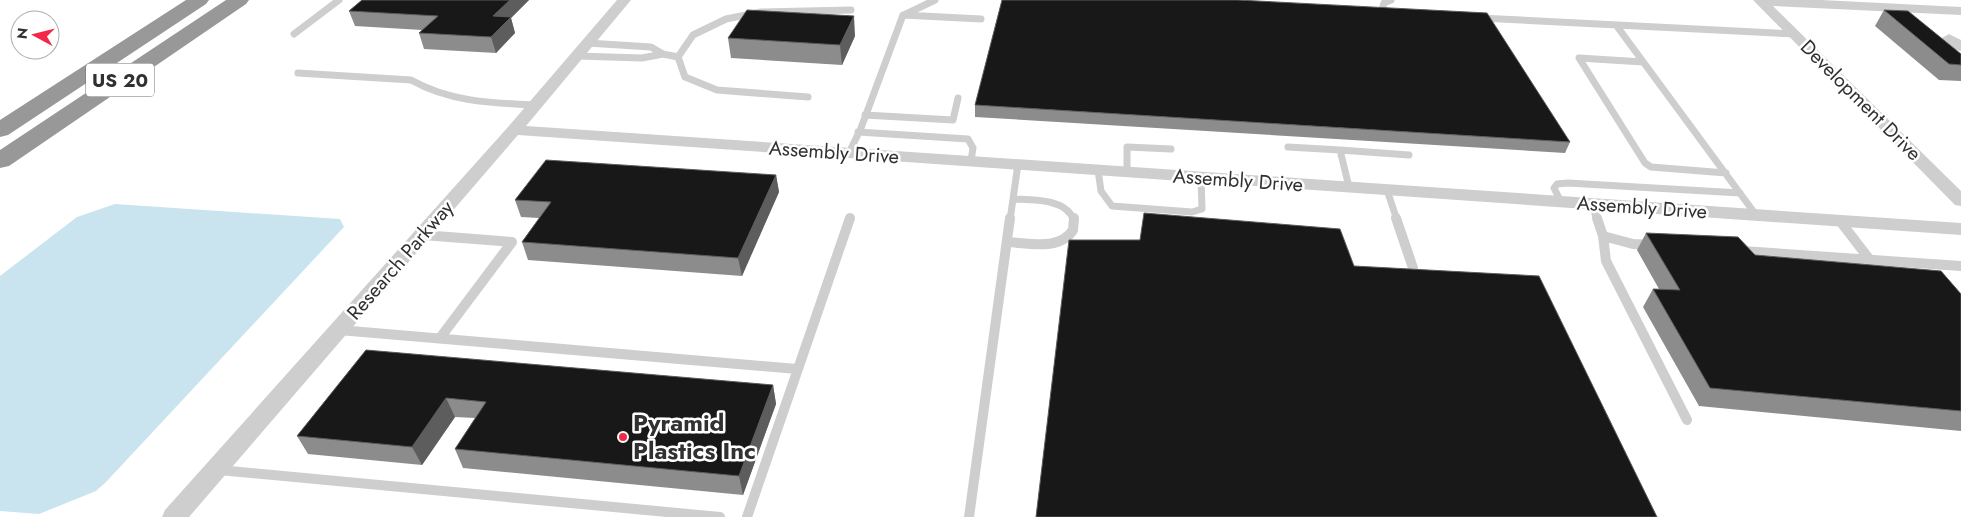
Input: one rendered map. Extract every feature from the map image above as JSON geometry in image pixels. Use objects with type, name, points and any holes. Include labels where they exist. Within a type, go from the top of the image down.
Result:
[{"type":"highway","name":"US 20","points":[[0,130],[199,0]]},
{"type":"highway","name":"US 20","points":[[0,161],[236,2]]},
{"type":"street","name":"Research Parkway","points":[[174,517],[514,130],[624,0]]},
{"type":"street","points":[[1761,1],[1961,11]]},
{"type":"street","name":"Development Drive","points":[[1761,1],[1961,201]]},
{"type":"street","points":[[1955,38],[1961,47]]},
{"type":"street","name":"Assembly Drive","points":[[514,130],[1961,229]]},
{"type":"lane","points":[[294,34],[339,0]]},
{"type":"lane","points":[[849,153],[903,15],[935,0]]},
{"type":"lane","points":[[1381,13],[1384,3],[1391,0]]},
{"type":"lane","points":[[678,56],[693,35],[726,19],[761,12],[851,10]]},
{"type":"lane","points":[[1371,12],[1390,13]]},
{"type":"lane","points":[[903,15],[981,19]]},
{"type":"lane","points":[[1474,18],[1794,34]]},
{"type":"lane","points":[[1616,25],[1756,215]]},
{"type":"lane","points":[[587,43],[651,47],[663,54]]},
{"type":"lane","points":[[577,56],[642,58],[663,54],[678,56]]},
{"type":"lane","points":[[678,56],[685,77],[717,90],[808,97]]},
{"type":"lane","points":[[1643,62],[1579,58],[1645,163],[1650,167],[1726,173]]},
{"type":"lane","points":[[298,73],[411,80],[425,89],[452,99],[536,104]]},
{"type":"lane","points":[[865,115],[953,120],[958,98]]},
{"type":"lane","points":[[858,132],[968,139],[973,148],[971,161]]},
{"type":"lane","points":[[1127,172],[1127,147],[1171,150]]},
{"type":"lane","points":[[1288,147],[1409,155]]},
{"type":"lane","points":[[1340,150],[1349,187]]},
{"type":"lane","points":[[969,517],[1018,164]]},
{"type":"lane","points":[[1098,170],[1101,191],[1112,206],[1192,212],[1202,209],[1201,177]]},
{"type":"lane","points":[[1561,202],[1554,188],[1557,184],[1568,183],[1740,194]]},
{"type":"lane","points":[[1387,190],[1413,268]]},
{"type":"lane","points":[[1007,242],[1057,242],[1069,236],[1074,229],[1074,219],[1069,211],[1061,205],[1046,201],[1013,199]]},
{"type":"lane","points":[[1592,204],[1603,236],[1606,261],[1687,420]]},
{"type":"lane","points":[[747,517],[850,218]]},
{"type":"lane","points":[[1840,220],[1870,260]]},
{"type":"lane","points":[[422,234],[512,242],[440,338]]},
{"type":"lane","points":[[1603,236],[1632,244],[1659,246]]},
{"type":"lane","points":[[1732,250],[1961,266]]},
{"type":"lane","points":[[339,330],[798,369]]},
{"type":"lane","points":[[216,470],[720,517]]},
{"type":"water","points":[[115,204],[340,219],[344,227],[96,491],[39,514],[0,511],[0,276],[77,217]]},
{"type":"building","points":[[362,0],[510,0],[493,16],[511,17],[491,37],[419,33],[438,16],[349,11]]},
{"type":"building","points":[[1002,0],[1238,0],[1487,13],[1570,142],[975,105]]},
{"type":"building","points":[[747,10],[854,16],[840,45],[728,38]]},
{"type":"building","points":[[1884,10],[1908,11],[1961,54],[1961,65],[1949,64]]},
{"type":"building","points":[[546,160],[776,175],[738,258],[522,242],[551,202],[515,200]]},
{"type":"building","points":[[1144,213],[1340,229],[1354,266],[1539,276],[1657,517],[1036,517],[1069,240],[1140,240]]},
{"type":"building","points":[[1646,233],[1738,237],[1755,255],[1941,271],[1961,294],[1961,411],[1710,388],[1653,289],[1680,290]]},
{"type":"building","name":"Pyramid Plastics Inc","points":[[366,350],[773,385],[739,476],[455,449],[486,402],[446,398],[412,447],[297,436]]},
{"type":"place","name":"Pyramid Plastics Inc","points":[[623,437]]}]
